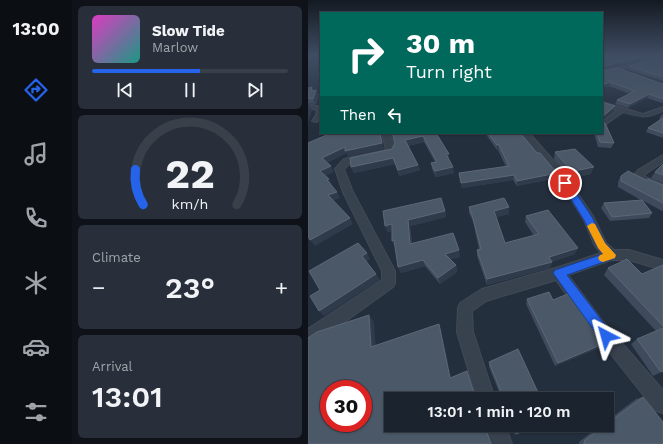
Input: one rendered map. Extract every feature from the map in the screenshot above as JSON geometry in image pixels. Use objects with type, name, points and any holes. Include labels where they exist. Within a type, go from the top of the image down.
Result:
[{"type":"street","points":[[603,104],[643,116],[650,115],[663,109]]},
{"type":"street","points":[[308,106],[317,107],[320,109],[319,115],[315,121]]},
{"type":"street","points":[[603,124],[622,110]]},
{"type":"street","points":[[308,338],[388,283],[389,271],[348,192],[339,169],[347,161],[389,152],[391,149],[386,134]]},
{"type":"street","points":[[526,134],[558,171],[588,219],[601,246],[611,255]]},
{"type":"street","points":[[663,158],[641,172],[639,175],[641,179],[663,188]]},
{"type":"street","points":[[484,392],[465,332],[465,308],[482,296],[559,273],[611,255],[629,255],[663,265]]},
{"type":"street","points":[[559,273],[596,324],[663,404]]},
{"type":"street","points":[[498,432],[502,444]]},
{"type":"building","points":[[603,77],[643,77],[663,84],[663,99],[649,94],[630,104],[617,100],[635,91],[610,82],[603,85]]},
{"type":"building","points":[[312,87],[311,91],[316,90],[313,99],[308,98],[308,88]]},
{"type":"building","points":[[603,102],[615,106],[603,116]]},
{"type":"building","points":[[663,118],[663,133],[648,128]]},
{"type":"building","points":[[603,123],[605,123],[614,143],[600,142],[597,134],[603,134]]},
{"type":"building","points":[[329,134],[380,134],[382,143],[345,151],[345,147],[322,158],[331,166],[320,171],[329,179],[327,180],[337,192],[328,195],[350,218],[310,240],[308,237],[308,143]]},
{"type":"building","points":[[392,134],[437,134],[449,154],[446,154],[453,167],[435,171],[431,163],[437,162],[423,136],[405,140],[418,165],[398,170],[393,158],[351,167],[350,158],[392,149],[395,143]]},
{"type":"building","points":[[489,134],[521,134],[557,173],[517,181],[514,175],[461,183],[459,173],[509,166],[499,145],[497,145]]},
{"type":"building","points":[[575,149],[594,167],[574,171],[570,169],[555,152]]},
{"type":"building","points":[[663,164],[663,175],[655,172]]},
{"type":"building","points":[[628,171],[646,180],[648,179],[663,185],[663,203],[621,181],[621,176]]},
{"type":"building","points":[[441,198],[445,211],[408,220],[410,244],[453,233],[459,250],[445,254],[456,265],[438,278],[423,260],[398,267],[394,240],[392,241],[392,224],[385,226],[383,211]]},
{"type":"building","points":[[504,198],[509,207],[494,211],[505,243],[539,234],[526,216],[548,210],[578,248],[549,257],[552,262],[487,279],[477,250],[481,249],[469,207]]},
{"type":"building","points":[[642,200],[652,213],[612,217],[604,203]]},
{"type":"building","points":[[358,243],[367,253],[362,256],[376,274],[319,311],[310,296],[320,290],[309,271]]},
{"type":"building","points":[[627,259],[642,274],[663,265],[663,326],[608,268]]},
{"type":"building","points":[[549,292],[553,300],[570,293],[605,343],[558,363],[527,299]]},
{"type":"building","points":[[369,315],[371,347],[439,324],[450,378],[467,371],[474,392],[384,392],[384,432],[487,432],[491,444],[308,444],[308,338],[317,332]]},
{"type":"building","points":[[663,328],[663,371],[661,372],[637,339]]},
{"type":"building","points":[[518,349],[538,392],[501,392],[489,362]]},
{"type":"building","points":[[643,397],[663,422],[663,444],[583,444],[585,443],[584,441],[596,432],[614,432],[614,419]]},
{"type":"slow traffic","points":[[592,226],[601,246],[611,255],[603,258]]},
{"type":"route","points":[[565,183],[588,219],[601,246],[611,255],[559,273],[606,336]]}]
